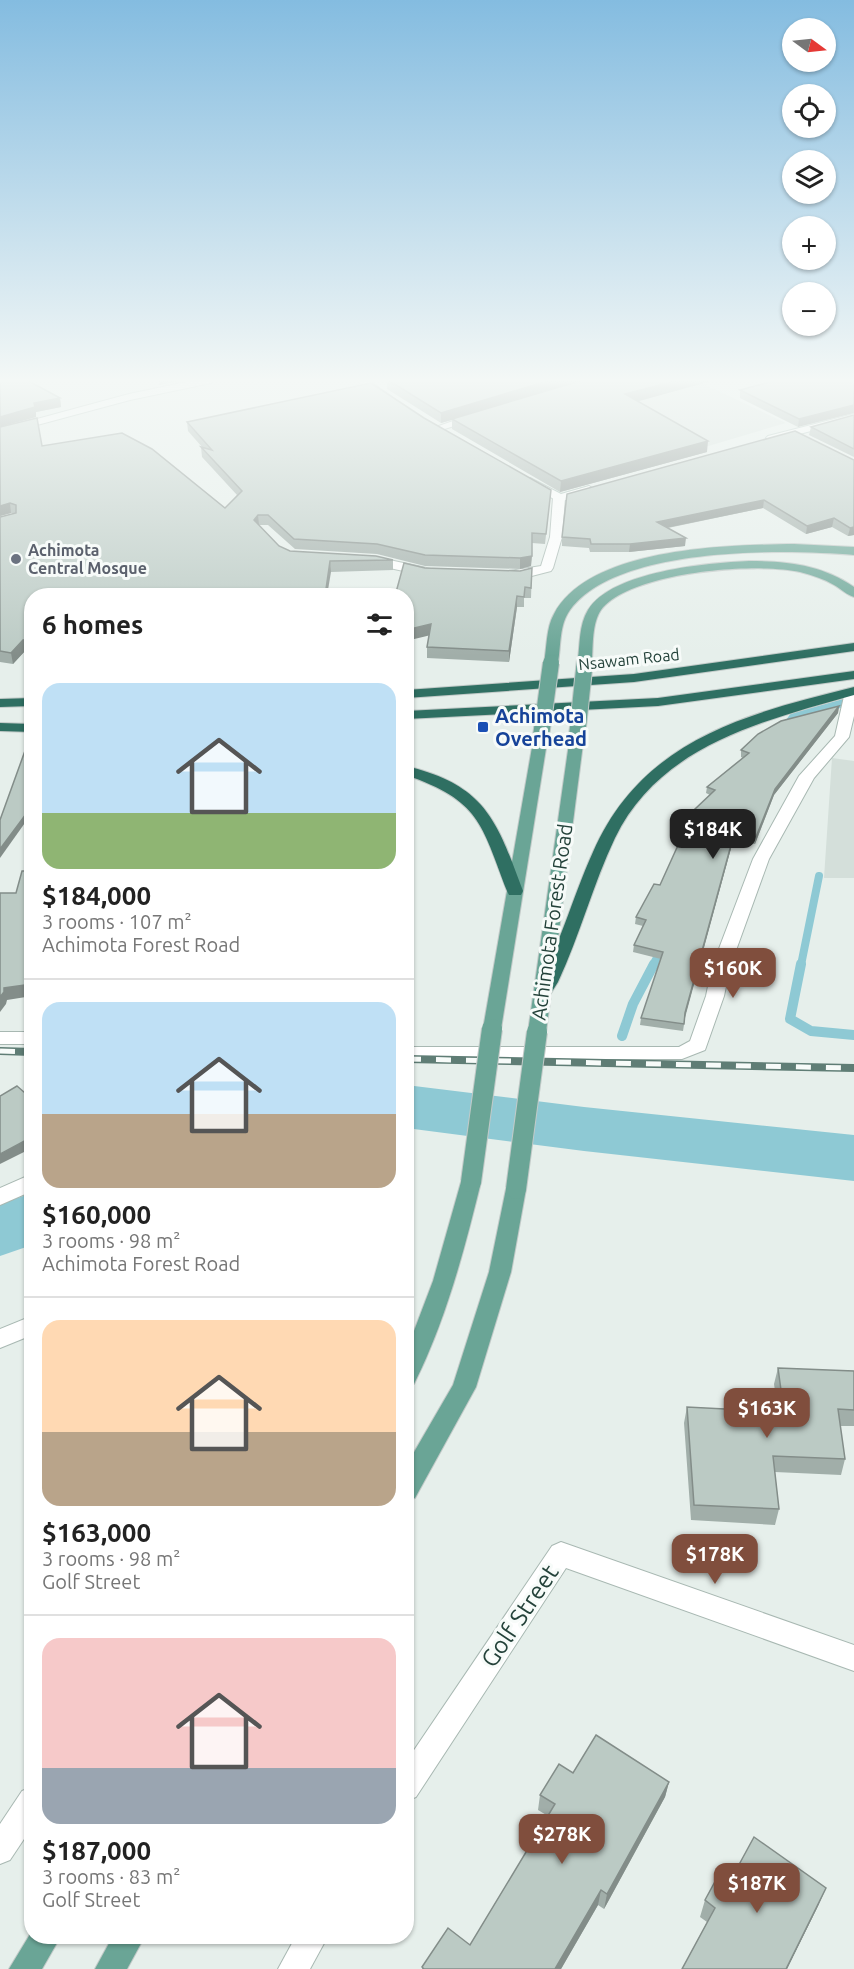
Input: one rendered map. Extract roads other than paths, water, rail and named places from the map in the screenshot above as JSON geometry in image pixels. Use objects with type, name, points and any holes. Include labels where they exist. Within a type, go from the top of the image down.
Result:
[{"type":"highway","name":"Nsawam Road","points":[[414,693],[634,678],[854,647]]},
{"type":"highway","points":[[414,716],[658,702],[853,686]]},
{"type":"highway","points":[[542,994],[553,977],[575,911],[621,812],[648,782],[676,758],[701,741],[772,713],[853,686]]},
{"type":"highway","points":[[0,703],[24,702]]},
{"type":"highway","points":[[0,727],[24,728]]},
{"type":"highway","points":[[414,773],[462,793],[482,812],[515,891]]},
{"type":"main road","name":"Achimota Forest Road","points":[[414,1360],[429,1327],[450,1263],[471,1182],[492,1029],[541,736],[556,629],[562,612],[578,594],[597,580],[653,561],[722,551],[795,548],[854,551]]},
{"type":"main road","name":"Achimota Forest Road","points":[[414,1476],[464,1387],[500,1272],[516,1189],[577,736],[590,618],[597,607],[624,587],[673,574],[728,566],[777,565],[812,571],[829,577],[854,593]]},
{"type":"main road","points":[[24,1969],[41,1944]]},
{"type":"main road","points":[[110,1969],[125,1944]]},
{"type":"street","points":[[519,475],[559,498],[604,486]]},
{"type":"street","points":[[499,574],[520,575],[547,568],[555,537],[559,498]]},
{"type":"street","points":[[357,559],[377,560],[417,571],[435,572]]},
{"type":"street","points":[[414,1053],[682,1053],[698,1045],[716,996],[721,967],[761,859],[807,776],[842,737],[853,686]]},
{"type":"street","points":[[0,1038],[24,1038]]},
{"type":"street","points":[[0,1197],[24,1186]]},
{"type":"street","points":[[0,1339],[24,1328]]},
{"type":"street","name":"Golf Street","points":[[414,1774],[561,1554],[854,1658]]},
{"type":"street","points":[[0,1850],[24,1813]]},
{"type":"street","points":[[293,1969],[308,1944]]},
{"type":"waterway","points":[[786,727],[793,717],[854,700]]},
{"type":"waterway","points":[[801,965],[819,876]]},
{"type":"waterway","points":[[653,965],[662,948]]},
{"type":"waterway","points":[[622,1036],[633,1004],[654,964]]},
{"type":"waterway","points":[[801,964],[790,1019],[811,1031],[854,1035]]},
{"type":"waterway","points":[[414,1107],[584,1129],[854,1158]]},
{"type":"waterway","points":[[0,1231],[24,1221]]},
{"type":"railway","points":[[0,1051],[24,1052]]},
{"type":"railway","points":[[414,1059],[854,1068]]},
{"type":"place","name":"Achimota Central Mosque","points":[[16,559]]},
{"type":"place","name":"Achimota Overhead","points":[[483,727]]}]
